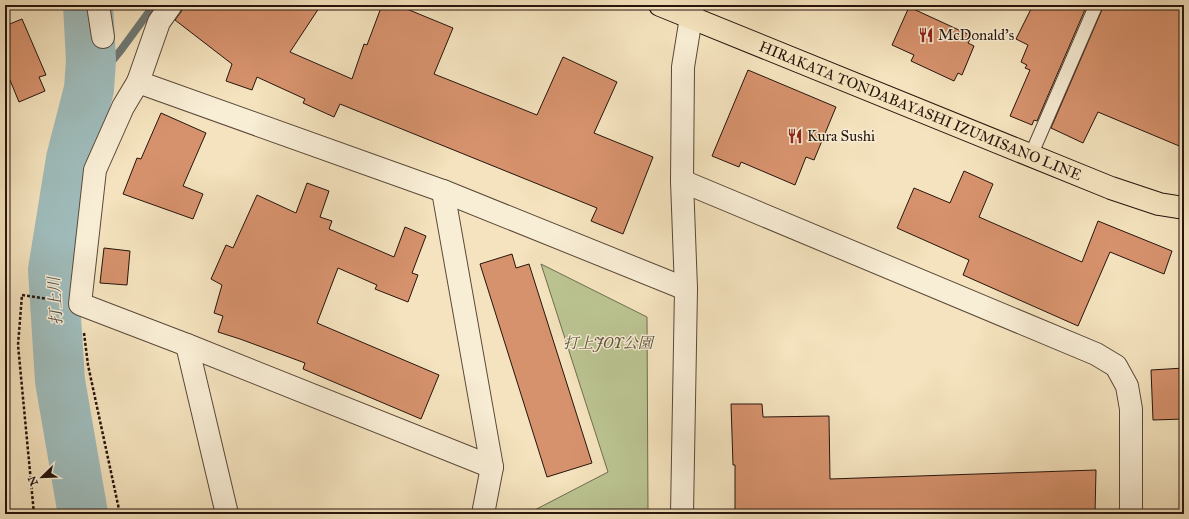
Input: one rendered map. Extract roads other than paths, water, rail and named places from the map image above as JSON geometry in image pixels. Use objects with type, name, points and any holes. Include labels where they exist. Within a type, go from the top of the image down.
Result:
[{"type":"main road","name":"HIRAKATA TONDABAYASHI IZUMISANO LINE","points":[[660,5],[692,11],[1111,188],[1159,204],[1184,208]]},
{"type":"street","points":[[98,5],[102,37]]},
{"type":"street","points":[[171,5],[159,22],[138,82],[123,107],[96,170],[80,304],[187,345],[492,468]]},
{"type":"street","points":[[682,514],[686,289],[682,180],[683,67],[692,11]]},
{"type":"street","points":[[138,82],[443,191],[686,289]]},
{"type":"street","points":[[682,180],[1096,354],[1116,366],[1127,386],[1131,409],[1131,514]]},
{"type":"street","points":[[443,191],[492,468],[483,514]]},
{"type":"street","points":[[187,345],[227,514]]},
{"type":"lane","points":[[1031,155],[1096,5]]},
{"type":"waterway","name":"打上川","points":[[83,514],[60,381],[53,270],[71,159],[89,89],[91,60],[88,5]]},
{"type":"waterway","name":"打上川","points":[[89,89],[121,50],[154,5]]},
{"type":"place","name":"McDonald's","points":[[926,35]]},
{"type":"place","name":"Kura Sushi","points":[[795,136]]},
{"type":"park label","name":"打上JOY公園","points":[[608,343]]}]
